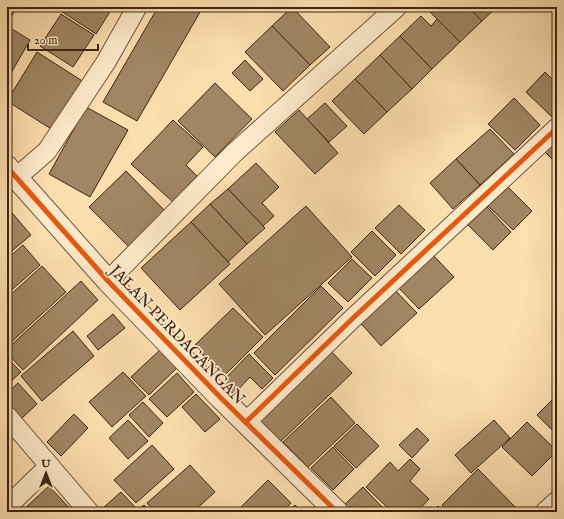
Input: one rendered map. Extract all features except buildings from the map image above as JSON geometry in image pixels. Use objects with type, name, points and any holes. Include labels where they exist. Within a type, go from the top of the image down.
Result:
[{"type":"street","points":[[12,173],[48,151],[106,62],[137,7]]},
{"type":"street","points":[[108,281],[235,152],[397,7]]},
{"type":"street","points":[[246,422],[356,315],[557,128]]},
{"type":"street","name":"JALAN PERDAGANGAN","points":[[12,173],[108,281],[221,398],[337,512]]},
{"type":"street","points":[[7,416],[89,512]]},
{"type":"street","points":[[7,507],[49,466]]},
{"type":"street","points":[[545,512],[557,501]]},
{"type":"cycle path","points":[[246,422],[351,320],[557,128]]},
{"type":"cycle path","points":[[7,167],[108,281],[221,398],[337,512]]}]
